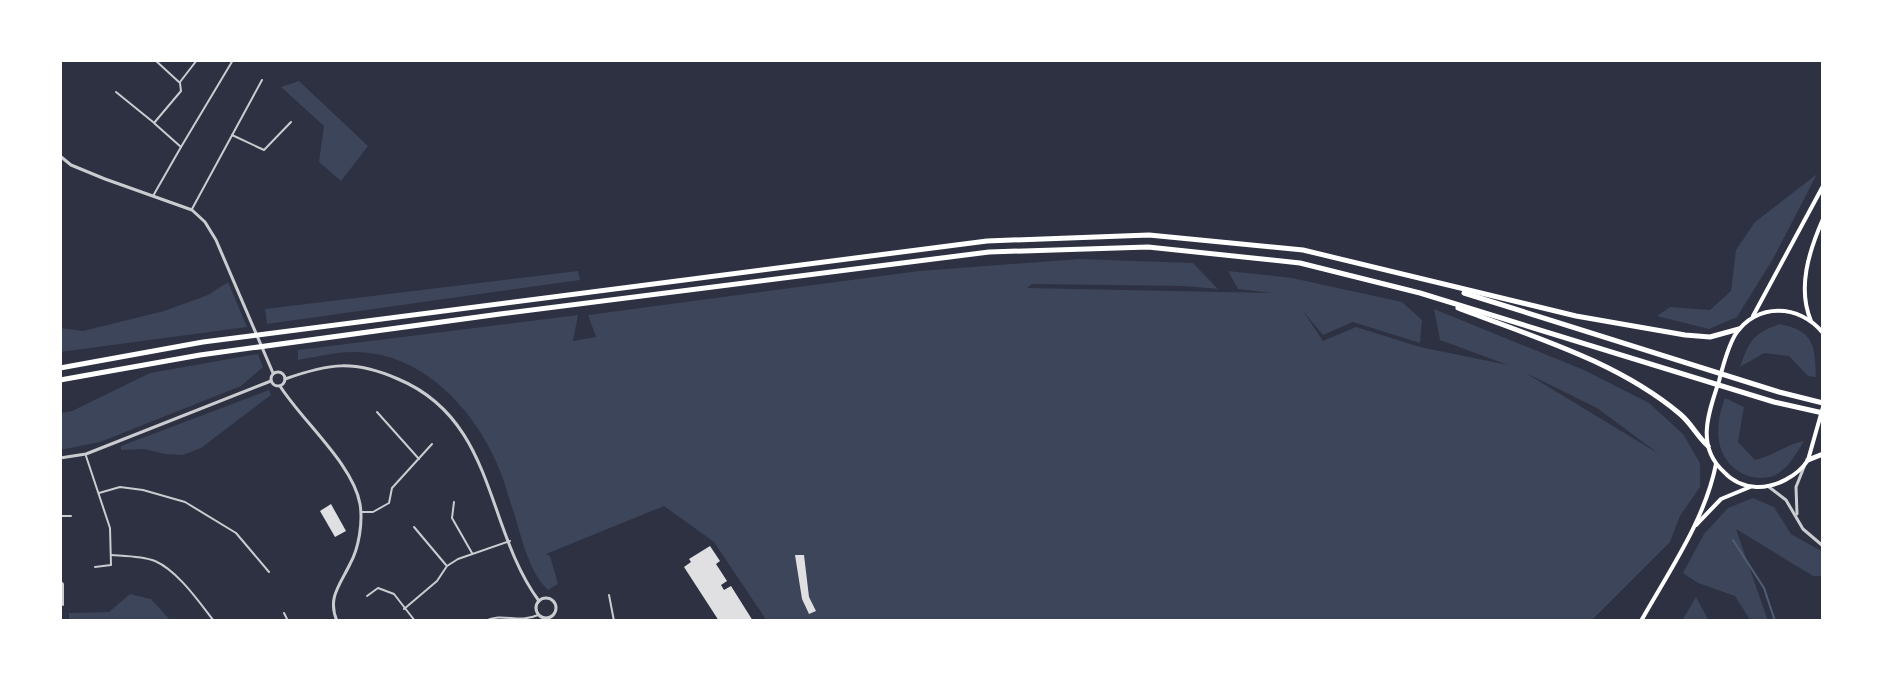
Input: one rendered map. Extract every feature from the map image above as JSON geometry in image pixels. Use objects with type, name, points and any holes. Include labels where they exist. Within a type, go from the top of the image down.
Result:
[{"type":"highway","points":[[60,368],[203,342],[987,241],[1149,235],[1303,250],[1576,316],[1685,335],[1710,337],[1739,329]]},
{"type":"highway","points":[[60,380],[184,357],[989,252],[1148,247],[1300,263],[1420,293],[1774,402],[1823,413]]},
{"type":"highway","points":[[1429,281],[1823,405]]},
{"type":"highway","points":[[1420,293],[1603,365],[1658,397],[1683,416],[1708,446]]},
{"type":"highway","points":[[1806,463],[1823,454]]},
{"type":"main road","points":[[1751,319],[1823,186]]},
{"type":"main road","points":[[1811,321],[1804,299],[1804,286],[1823,219]]},
{"type":"main road","points":[[1750,487],[1729,477],[1716,464],[1706,432],[1726,358],[1739,329],[1764,313],[1783,310],[1811,321],[1823,333]]},
{"type":"main road","points":[[1692,530],[1721,499],[1750,487],[1778,484],[1806,463],[1823,405]]},
{"type":"main road","points":[[1641,621],[1692,530],[1711,485],[1716,464]]},
{"type":"street","points":[[154,123],[181,91],[180,83],[155,60]]},
{"type":"street","points":[[180,83],[197,60]]},
{"type":"street","points":[[152,197],[233,60]]},
{"type":"street","points":[[192,210],[262,80]]},
{"type":"street","points":[[116,92],[181,147]]},
{"type":"street","points":[[232,135],[264,150],[291,122]]},
{"type":"street","points":[[60,156],[71,165],[192,210],[205,222],[216,240],[273,373],[271,381]]},
{"type":"street","points":[[280,386],[285,379],[318,367],[371,367],[409,383],[441,405],[461,429],[475,453],[492,490],[519,568],[539,601],[538,615]]},
{"type":"street","points":[[273,373],[282,373],[285,379]]},
{"type":"street","points":[[271,381],[275,386],[280,386],[355,487],[360,512],[359,534],[352,562],[333,596],[331,607],[337,621]]},
{"type":"street","points":[[60,458],[86,454],[271,381]]},
{"type":"street","points":[[377,412],[419,460]]},
{"type":"street","points":[[360,512],[373,512],[389,503],[392,488],[432,444]]},
{"type":"street","points":[[86,454],[110,528],[111,565],[95,567]]},
{"type":"street","points":[[1798,518],[1796,487],[1806,463]]},
{"type":"street","points":[[99,493],[120,487],[185,502],[236,533],[269,572]]},
{"type":"street","points":[[1769,487],[1786,500],[1808,534],[1823,546]]},
{"type":"street","points":[[454,502],[452,518],[472,554]]},
{"type":"street","points":[[60,516],[71,516]]},
{"type":"street","points":[[414,527],[447,566]]},
{"type":"street","points":[[404,609],[437,581],[447,566],[510,541]]},
{"type":"street","points":[[111,555],[134,556],[157,562],[186,586],[214,621]]},
{"type":"street","points":[[60,581],[63,584],[63,605]]},
{"type":"street","points":[[367,596],[378,588],[394,594],[415,621]]},
{"type":"street","points":[[609,595],[614,621]]},
{"type":"street","points":[[485,621],[500,617],[526,620],[538,615],[550,620],[555,615],[556,605],[547,598],[539,601]]},
{"type":"street","points":[[284,613],[288,621]]},
{"type":"shaded area","points":[[299,81],[368,146],[341,181],[319,162],[324,126],[281,87]]},
{"type":"shaded area","points":[[1817,174],[1773,259],[1737,317],[1709,329],[1657,316],[1670,307],[1710,310],[1731,291],[1736,250],[1755,222]]},
{"type":"shaded area","points":[[1080,259],[1193,263],[1218,289],[1032,284],[1027,288],[1273,293],[1238,289],[1228,271],[1292,278],[1402,302],[1422,320],[1420,343],[1353,322],[1323,335],[1303,311],[1323,341],[1356,327],[1420,347],[1508,365],[1440,340],[1434,309],[1584,370],[1649,403],[1683,434],[1700,463],[1700,487],[1680,516],[1670,542],[1591,621],[767,621],[714,542],[664,506],[546,554],[550,556],[558,584],[548,590],[530,562],[502,476],[488,444],[459,404],[442,387],[401,361],[377,354],[346,352],[298,360],[298,350],[578,315],[573,341],[596,337],[588,315],[919,271]],"holes":[[[1528,374],[1597,408],[1659,454]]]},
{"type":"shaded area","points":[[578,271],[580,280],[267,324],[265,309]]},
{"type":"shaded area","points":[[228,282],[247,327],[60,352],[60,328],[83,331],[164,311],[208,295]]},
{"type":"shaded area","points":[[1780,324],[1806,335],[1815,356],[1816,377],[1808,376],[1789,356],[1764,353],[1740,367],[1753,339]]},
{"type":"shaded area","points":[[258,354],[263,367],[241,386],[100,442],[60,450],[60,413],[72,411],[150,373]]},
{"type":"shaded area","points":[[269,390],[271,395],[201,448],[183,455],[144,449],[121,450],[121,446]]},
{"type":"shaded area","points":[[1725,398],[1744,407],[1738,442],[1755,460],[1804,441],[1781,472],[1756,478],[1738,471],[1727,461],[1718,435]]},
{"type":"shaded area","points":[[1753,498],[1774,507],[1791,534],[1823,552],[1823,576],[1813,576],[1736,529],[1768,621],[1751,621],[1735,596],[1698,583],[1683,573],[1704,534],[1728,508]]},
{"type":"shaded area","points":[[130,594],[151,599],[171,621],[69,621],[69,613],[109,612]]},
{"type":"shaded area","points":[[1696,597],[1709,621],[1682,621]]},
{"type":"building","points":[[331,504],[346,531],[335,537],[320,511]]},
{"type":"building","points":[[710,546],[720,561],[716,564],[727,581],[721,585],[724,590],[731,586],[753,621],[719,621],[684,567],[691,562],[689,559]]},
{"type":"building","points":[[795,555],[804,555],[809,597],[816,611],[809,614],[802,599]]},
{"type":"waterway","points":[[1733,540],[1764,588],[1775,621]]}]
